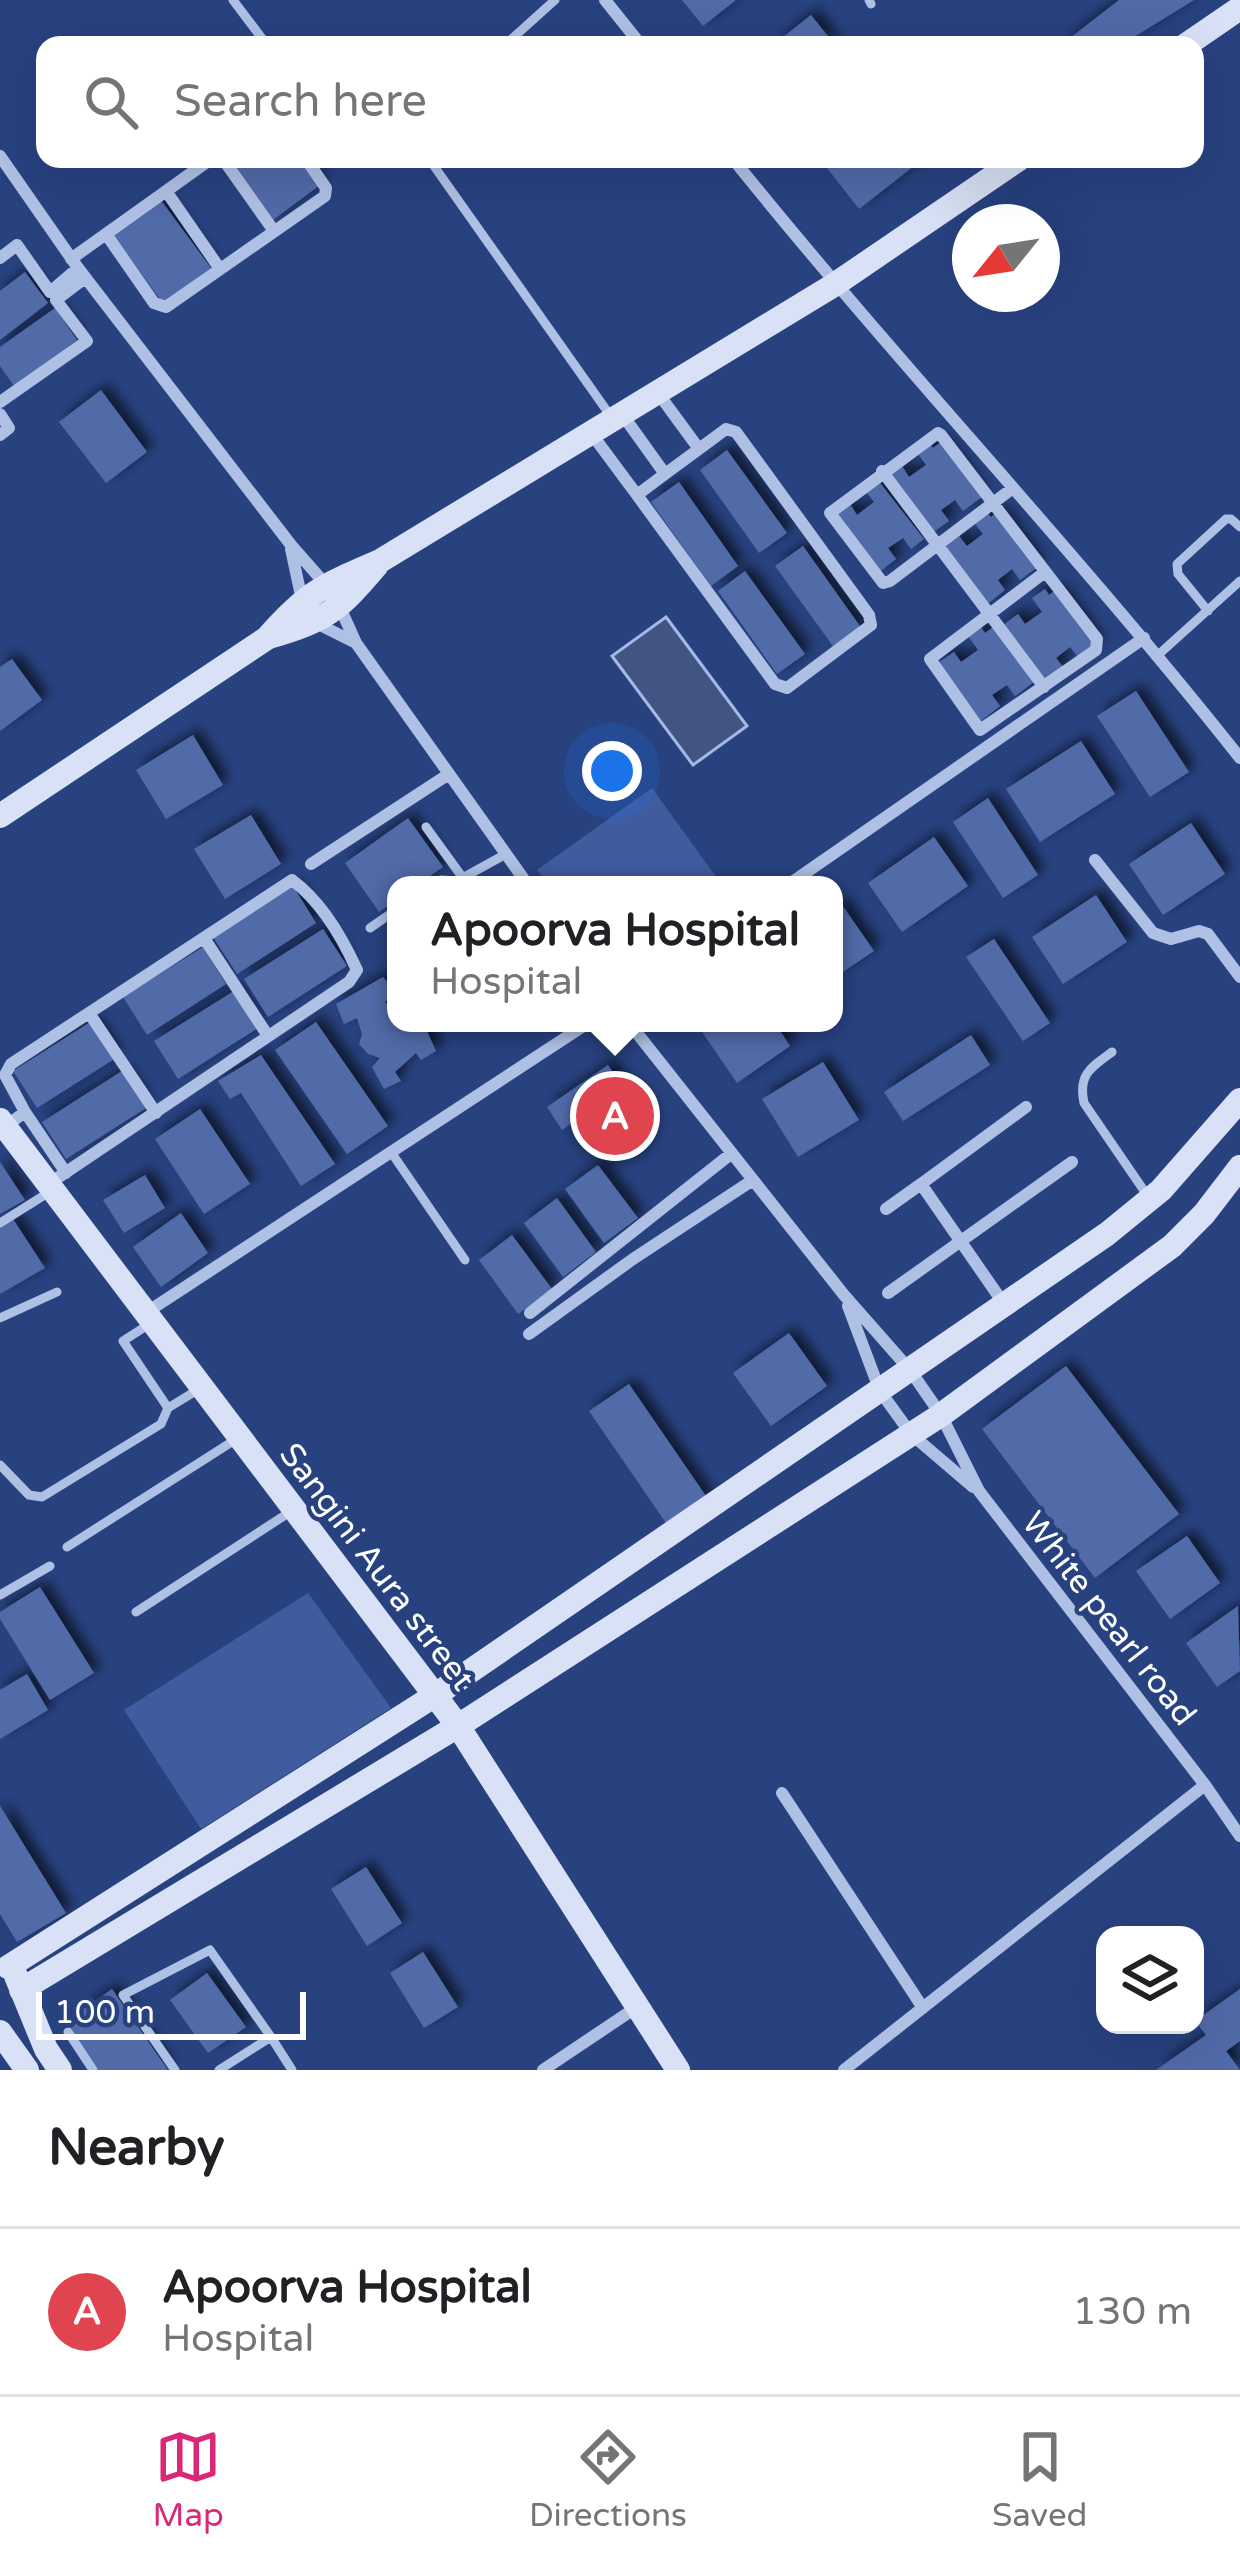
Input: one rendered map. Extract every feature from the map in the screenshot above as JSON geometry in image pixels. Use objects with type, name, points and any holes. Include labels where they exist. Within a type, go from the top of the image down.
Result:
[{"type":"street","points":[[605,0],[634,36]]},
{"type":"street","points":[[1199,36],[1240,8]]},
{"type":"street","points":[[0,156],[78,269],[326,584],[356,643],[522,876]]},
{"type":"street","points":[[2,395],[87,341],[56,300],[65,286],[106,234],[198,168]]},
{"type":"street","points":[[229,168],[274,231]]},
{"type":"street","points":[[106,234],[161,308],[325,196],[326,188],[312,168]]},
{"type":"street","points":[[740,168],[834,285],[1144,638],[1240,758]]},
{"type":"street","points":[[0,816],[267,638],[300,600],[380,561],[834,285],[1006,168]]},
{"type":"street","points":[[166,191],[220,269]]},
{"type":"street","points":[[0,258],[17,245],[50,292],[65,286]]},
{"type":"street","points":[[657,391],[699,449]]},
{"type":"street","points":[[0,414],[10,428],[0,435]]},
{"type":"street","points":[[617,416],[665,474]]},
{"type":"street","points":[[590,432],[778,687],[787,688],[871,625],[869,615],[736,432],[726,429],[637,495]]},
{"type":"street","points":[[1013,488],[993,503],[938,544],[883,583],[831,517],[832,508],[938,433],[993,503],[1045,572],[1099,644],[982,731],[932,668],[932,656],[1045,572]]},
{"type":"street","points":[[882,471],[1044,687]]},
{"type":"street","points":[[291,544],[300,600],[315,623],[356,643]]},
{"type":"street","points":[[267,638],[315,623],[341,607],[380,561]]},
{"type":"street","points":[[801,876],[1144,638]]},
{"type":"street","points":[[311,865],[449,774]]},
{"type":"street","points":[[1095,860],[1153,933],[1171,939],[1199,931],[1208,934],[1240,977]]},
{"type":"street","points":[[8,1122],[5,1075],[11,1064],[292,880],[309,892],[357,970],[349,982],[54,1183]]},
{"type":"street","points":[[204,938],[268,1036]]},
{"type":"street","points":[[89,1013],[156,1113]]},
{"type":"street","points":[[147,1318],[574,1032]]},
{"type":"street","points":[[636,1032],[844,1295],[910,1370],[941,1415],[979,1491]]},
{"type":"street","points":[[9,1973],[434,1696],[1005,1305],[1150,1199],[1240,1100]]},
{"type":"street","points":[[886,1209],[1026,1107]]},
{"type":"street","name":"Sangini Aura street","points":[[8,1122],[147,1318],[458,1726],[678,2070]]},
{"type":"street","points":[[530,1313],[732,1153]]},
{"type":"street","points":[[888,1293],[1072,1162]]},
{"type":"street","points":[[9,1973],[458,1726],[941,1415],[1172,1246],[1240,1167]]},
{"type":"street","points":[[529,1334],[754,1180]]},
{"type":"street","points":[[921,1184],[1005,1305]]},
{"type":"street","points":[[844,1295],[880,1391],[911,1434],[979,1491]]},
{"type":"street","name":"White pearl road","points":[[979,1491],[1240,1836]]},
{"type":"street","points":[[844,2070],[1205,1785]]},
{"type":"street","points":[[782,1793],[923,2008]]},
{"type":"street","points":[[0,2018],[14,2009],[9,1973]]},
{"type":"street","points":[[9,1973],[60,2070]]},
{"type":"street","points":[[543,2070],[638,2007]]},
{"type":"street","points":[[0,2032],[27,2070]]},
{"type":"lane","points":[[233,0],[260,36]]},
{"type":"lane","points":[[515,36],[555,0]]},
{"type":"lane","points":[[436,168],[617,416]]},
{"type":"lane","points":[[1208,611],[1178,574],[1178,564],[1226,519],[1240,527]]},
{"type":"lane","points":[[1159,656],[1240,581]]},
{"type":"lane","points":[[426,827],[461,876]]},
{"type":"lane","points":[[474,876],[506,854]]},
{"type":"lane","points":[[370,928],[387,916]]},
{"type":"lane","points":[[1112,1052],[1087,1070],[1080,1085],[1084,1103],[1150,1199]]},
{"type":"lane","points":[[391,1152],[465,1260]]},
{"type":"lane","points":[[0,1223],[54,1183]]},
{"type":"lane","points":[[0,1318],[57,1292]]},
{"type":"lane","points":[[147,1318],[124,1341],[168,1408]]},
{"type":"lane","points":[[0,1465],[29,1496],[42,1497],[161,1424],[168,1408],[200,1388]]},
{"type":"lane","points":[[67,1547],[238,1438]]},
{"type":"lane","points":[[136,1612],[293,1510]]},
{"type":"lane","points":[[0,1595],[50,1566]]},
{"type":"lane","points":[[175,2070],[123,1995],[210,1950],[292,2070]]},
{"type":"lane","points":[[68,2032],[93,2070]]},
{"type":"lane","points":[[218,2070],[271,2037]]},
{"type":"shaded area","points":[[666,617],[747,726],[693,765],[612,656]]},
{"type":"shaded area","points":[[652,788],[716,876],[542,876],[537,870]]},
{"type":"shaded area","points":[[308,1593],[391,1708],[201,1829],[124,1710]]},
{"type":"building","points":[[682,0],[736,0],[703,26]]},
{"type":"building","points":[[1119,0],[1194,0],[1136,36],[1073,36]]},
{"type":"building","points":[[811,15],[828,36],[784,36]]},
{"type":"building","points":[[235,168],[308,168],[320,185],[273,220]]},
{"type":"building","points":[[827,168],[911,168],[859,209]]},
{"type":"building","points":[[160,199],[211,268],[163,303],[112,234]]},
{"type":"building","points":[[25,272],[48,303],[0,340],[0,291]]},
{"type":"building","points":[[55,308],[77,340],[14,386],[0,366],[0,347]]},
{"type":"building","points":[[101,390],[147,452],[106,483],[59,422]]},
{"type":"building","points":[[929,442],[933,448],[941,442],[982,497],[963,511],[955,500],[941,510],[949,521],[932,533],[889,476],[902,466],[909,477],[926,465],[916,451]]},
{"type":"building","points":[[727,450],[787,533],[759,553],[700,470]]},
{"type":"building","points":[[877,479],[924,539],[911,549],[903,538],[888,548],[896,559],[877,574],[834,516],[850,504],[857,515],[874,502],[864,489]]},
{"type":"building","points":[[679,482],[738,566],[711,586],[651,502]]},
{"type":"building","points":[[986,511],[991,517],[998,511],[1039,566],[1020,580],[1012,569],[998,580],[1005,590],[986,605],[943,548],[959,536],[967,546],[983,534],[973,521]]},
{"type":"building","points":[[803,546],[862,629],[835,649],[775,566]]},
{"type":"building","points":[[745,571],[805,654],[777,674],[718,591]]},
{"type":"building","points":[[1045,589],[1049,595],[1057,589],[1098,644],[1079,658],[1070,647],[1056,658],[1064,668],[1044,683],[1002,626],[1018,614],[1025,624],[1042,612],[1032,598]]},
{"type":"building","points":[[981,627],[985,633],[993,627],[1034,682],[1015,696],[1007,685],[992,695],[1000,706],[981,721],[938,663],[954,652],[961,662],[978,650],[968,636]]},
{"type":"building","points":[[12,659],[42,700],[0,731],[0,667]]},
{"type":"building","points":[[1136,691],[1189,772],[1150,797],[1097,716]]},
{"type":"building","points":[[193,735],[223,785],[166,819],[136,770]]},
{"type":"building","points":[[1081,741],[1115,794],[1040,842],[1006,789]]},
{"type":"building","points":[[988,798],[1038,875],[1003,898],[953,822]]},
{"type":"building","points":[[251,815],[281,864],[225,899],[194,849]]},
{"type":"building","points":[[408,818],[443,867],[430,876],[387,876],[387,906],[379,912],[345,863]]},
{"type":"building","points":[[1191,823],[1225,874],[1163,915],[1129,864]]},
{"type":"building","points":[[934,837],[968,886],[902,932],[868,883]]},
{"type":"building","points":[[293,886],[316,923],[237,974],[213,937]]},
{"type":"building","points":[[1096,895],[1127,942],[1063,984],[1032,937]]},
{"type":"building","points":[[843,906],[874,951],[843,972]]},
{"type":"building","points":[[323,929],[347,966],[268,1017],[244,979]]},
{"type":"building","points":[[994,939],[1050,1023],[1023,1041],[966,957]]},
{"type":"building","points":[[203,947],[226,984],[147,1035],[123,997]]},
{"type":"building","points":[[383,977],[387,982],[387,1032],[427,1032],[436,1051],[421,1060],[416,1053],[395,1072],[401,1081],[384,1089],[372,1067],[380,1058],[359,1044],[362,1034],[357,1018],[344,1024],[336,1004]]},
{"type":"building","points":[[234,991],[258,1028],[178,1079],[154,1041]]},
{"type":"building","points":[[92,1021],[116,1058],[37,1108],[13,1071]]},
{"type":"building","points":[[316,1022],[388,1126],[347,1154],[275,1050]]},
{"type":"building","points":[[702,1032],[781,1032],[790,1046],[737,1083]]},
{"type":"building","points":[[971,1035],[990,1065],[903,1121],[884,1092]]},
{"type":"building","points":[[261,1055],[335,1164],[301,1186],[241,1093],[230,1099],[218,1081]]},
{"type":"building","points":[[823,1062],[859,1120],[798,1157],[762,1099]]},
{"type":"building","points":[[608,1065],[642,1113],[608,1138],[589,1111],[562,1130],[547,1107]]},
{"type":"building","points":[[122,1071],[146,1108],[66,1159],[42,1122]]},
{"type":"building","points":[[200,1109],[250,1184],[204,1214],[155,1139]]},
{"type":"building","points":[[0,1162],[25,1200],[0,1214]]},
{"type":"building","points":[[598,1165],[638,1218],[604,1243],[565,1189]]},
{"type":"building","points":[[145,1175],[165,1208],[124,1233],[103,1200]]},
{"type":"building","points":[[557,1198],[596,1252],[563,1277],[524,1223]]},
{"type":"building","points":[[181,1213],[208,1253],[161,1287],[133,1247]]},
{"type":"building","points":[[13,1219],[45,1268],[0,1294],[0,1227]]},
{"type":"building","points":[[512,1235],[552,1289],[518,1314],[479,1260]]},
{"type":"building","points":[[789,1333],[827,1386],[771,1426],[733,1373]]},
{"type":"building","points":[[1066,1366],[1179,1514],[1095,1578],[982,1429]]},
{"type":"building","points":[[629,1384],[708,1499],[668,1526],[589,1411]]},
{"type":"building","points":[[1187,1536],[1220,1583],[1170,1619],[1136,1571]]},
{"type":"building","points":[[40,1587],[94,1673],[50,1700],[0,1619],[0,1612]]},
{"type":"building","points":[[1238,1606],[1240,1671],[1217,1687],[1186,1643]]},
{"type":"building","points":[[27,1674],[48,1710],[0,1739],[0,1690]]},
{"type":"building","points":[[0,1806],[66,1913],[17,1942],[0,1914]]},
{"type":"building","points":[[366,1867],[402,1923],[367,1946],[331,1889]]},
{"type":"building","points":[[423,1952],[458,2007],[424,2028],[390,1973]]},
{"type":"building","points":[[207,1973],[246,2027],[208,2053],[170,2000]]},
{"type":"building","points":[[112,1989],[168,2070],[98,2070],[65,2022]]},
{"type":"building","points":[[1240,1989],[1240,2041],[1226,2051],[1240,2070],[1156,2070],[1206,2035],[1204,2015]]},
{"type":"place","name":"Apoorva Hospital","points":[[615,1116]]}]
